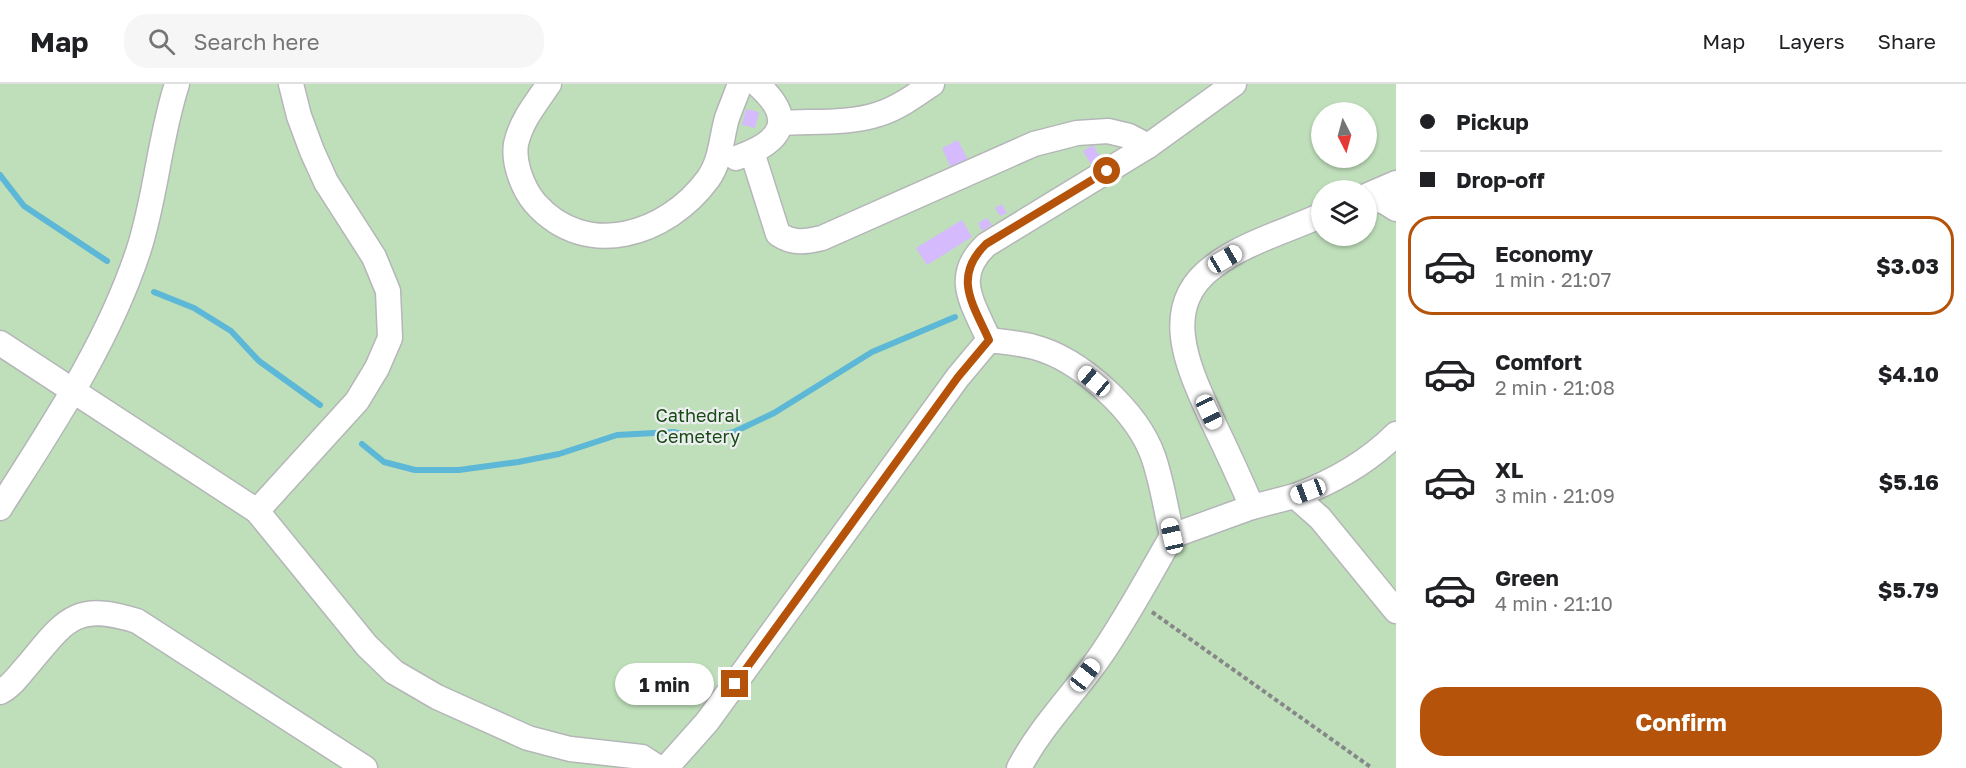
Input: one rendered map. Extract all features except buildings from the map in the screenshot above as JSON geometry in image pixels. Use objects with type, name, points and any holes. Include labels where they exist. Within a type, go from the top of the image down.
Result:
[{"type":"lane","points":[[0,508],[75,390],[123,292],[138,250],[161,140],[177,84]]},
{"type":"lane","points":[[257,511],[357,401],[377,368],[390,338],[388,291],[374,257],[326,182],[316,162],[298,116],[291,84]]},
{"type":"lane","points":[[549,84],[522,125],[516,147],[526,192],[545,214],[565,228],[592,235],[619,236],[645,229],[671,216],[692,198],[717,164],[727,119],[740,84]]},
{"type":"lane","points":[[717,164],[752,152],[767,144],[779,133],[781,123],[772,98],[757,84]]},
{"type":"lane","points":[[781,123],[858,118],[880,114],[912,99],[932,84]]},
{"type":"lane","points":[[989,340],[969,295],[966,274],[973,257],[986,244],[1148,146],[1234,84]]},
{"type":"lane","points":[[752,152],[778,234],[788,241],[803,242],[822,238],[1034,144],[1077,133],[1108,131],[1129,136],[1148,146]]},
{"type":"lane","points":[[1377,191],[1396,183]]},
{"type":"lane","points":[[1377,199],[1385,201],[1396,209]]},
{"type":"lane","points":[[1252,507],[1189,367],[1184,352],[1183,313],[1200,279],[1214,266],[1236,253],[1311,220]]},
{"type":"lane","points":[[989,340],[1035,347],[1059,357],[1080,369],[1122,405],[1153,455],[1172,536],[1137,601],[1100,657],[1041,731],[1019,768]]},
{"type":"lane","points":[[666,768],[707,722],[958,377],[989,340]]},
{"type":"lane","points":[[0,343],[257,511],[367,646],[394,672],[437,698],[528,738],[570,749],[642,757],[659,768]]},
{"type":"lane","points":[[1172,536],[1252,507],[1295,496],[1348,472],[1370,458],[1396,434]]},
{"type":"lane","points":[[1295,496],[1320,518],[1396,611]]},
{"type":"lane","points":[[0,692],[17,677],[61,626],[86,613],[112,613],[137,621],[365,768]]},
{"type":"path","points":[[1137,601],[1372,768]]},
{"type":"green space","name":"Cathedral Cemetery","points":[[0,84],[1396,84],[1396,768],[0,768]]},
{"type":"waterway","points":[[0,175],[24,206],[107,261]]},
{"type":"waterway","points":[[154,292],[194,308],[231,331],[259,361],[320,405]]},
{"type":"waterway","points":[[362,444],[384,462],[415,470],[459,470],[559,454],[617,435],[673,432],[704,438],[734,432],[774,413],[872,352],[955,317]]},
{"type":"route","points":[[735,684],[958,377],[989,340],[969,295],[966,274],[973,257],[986,244],[1107,171]]}]
